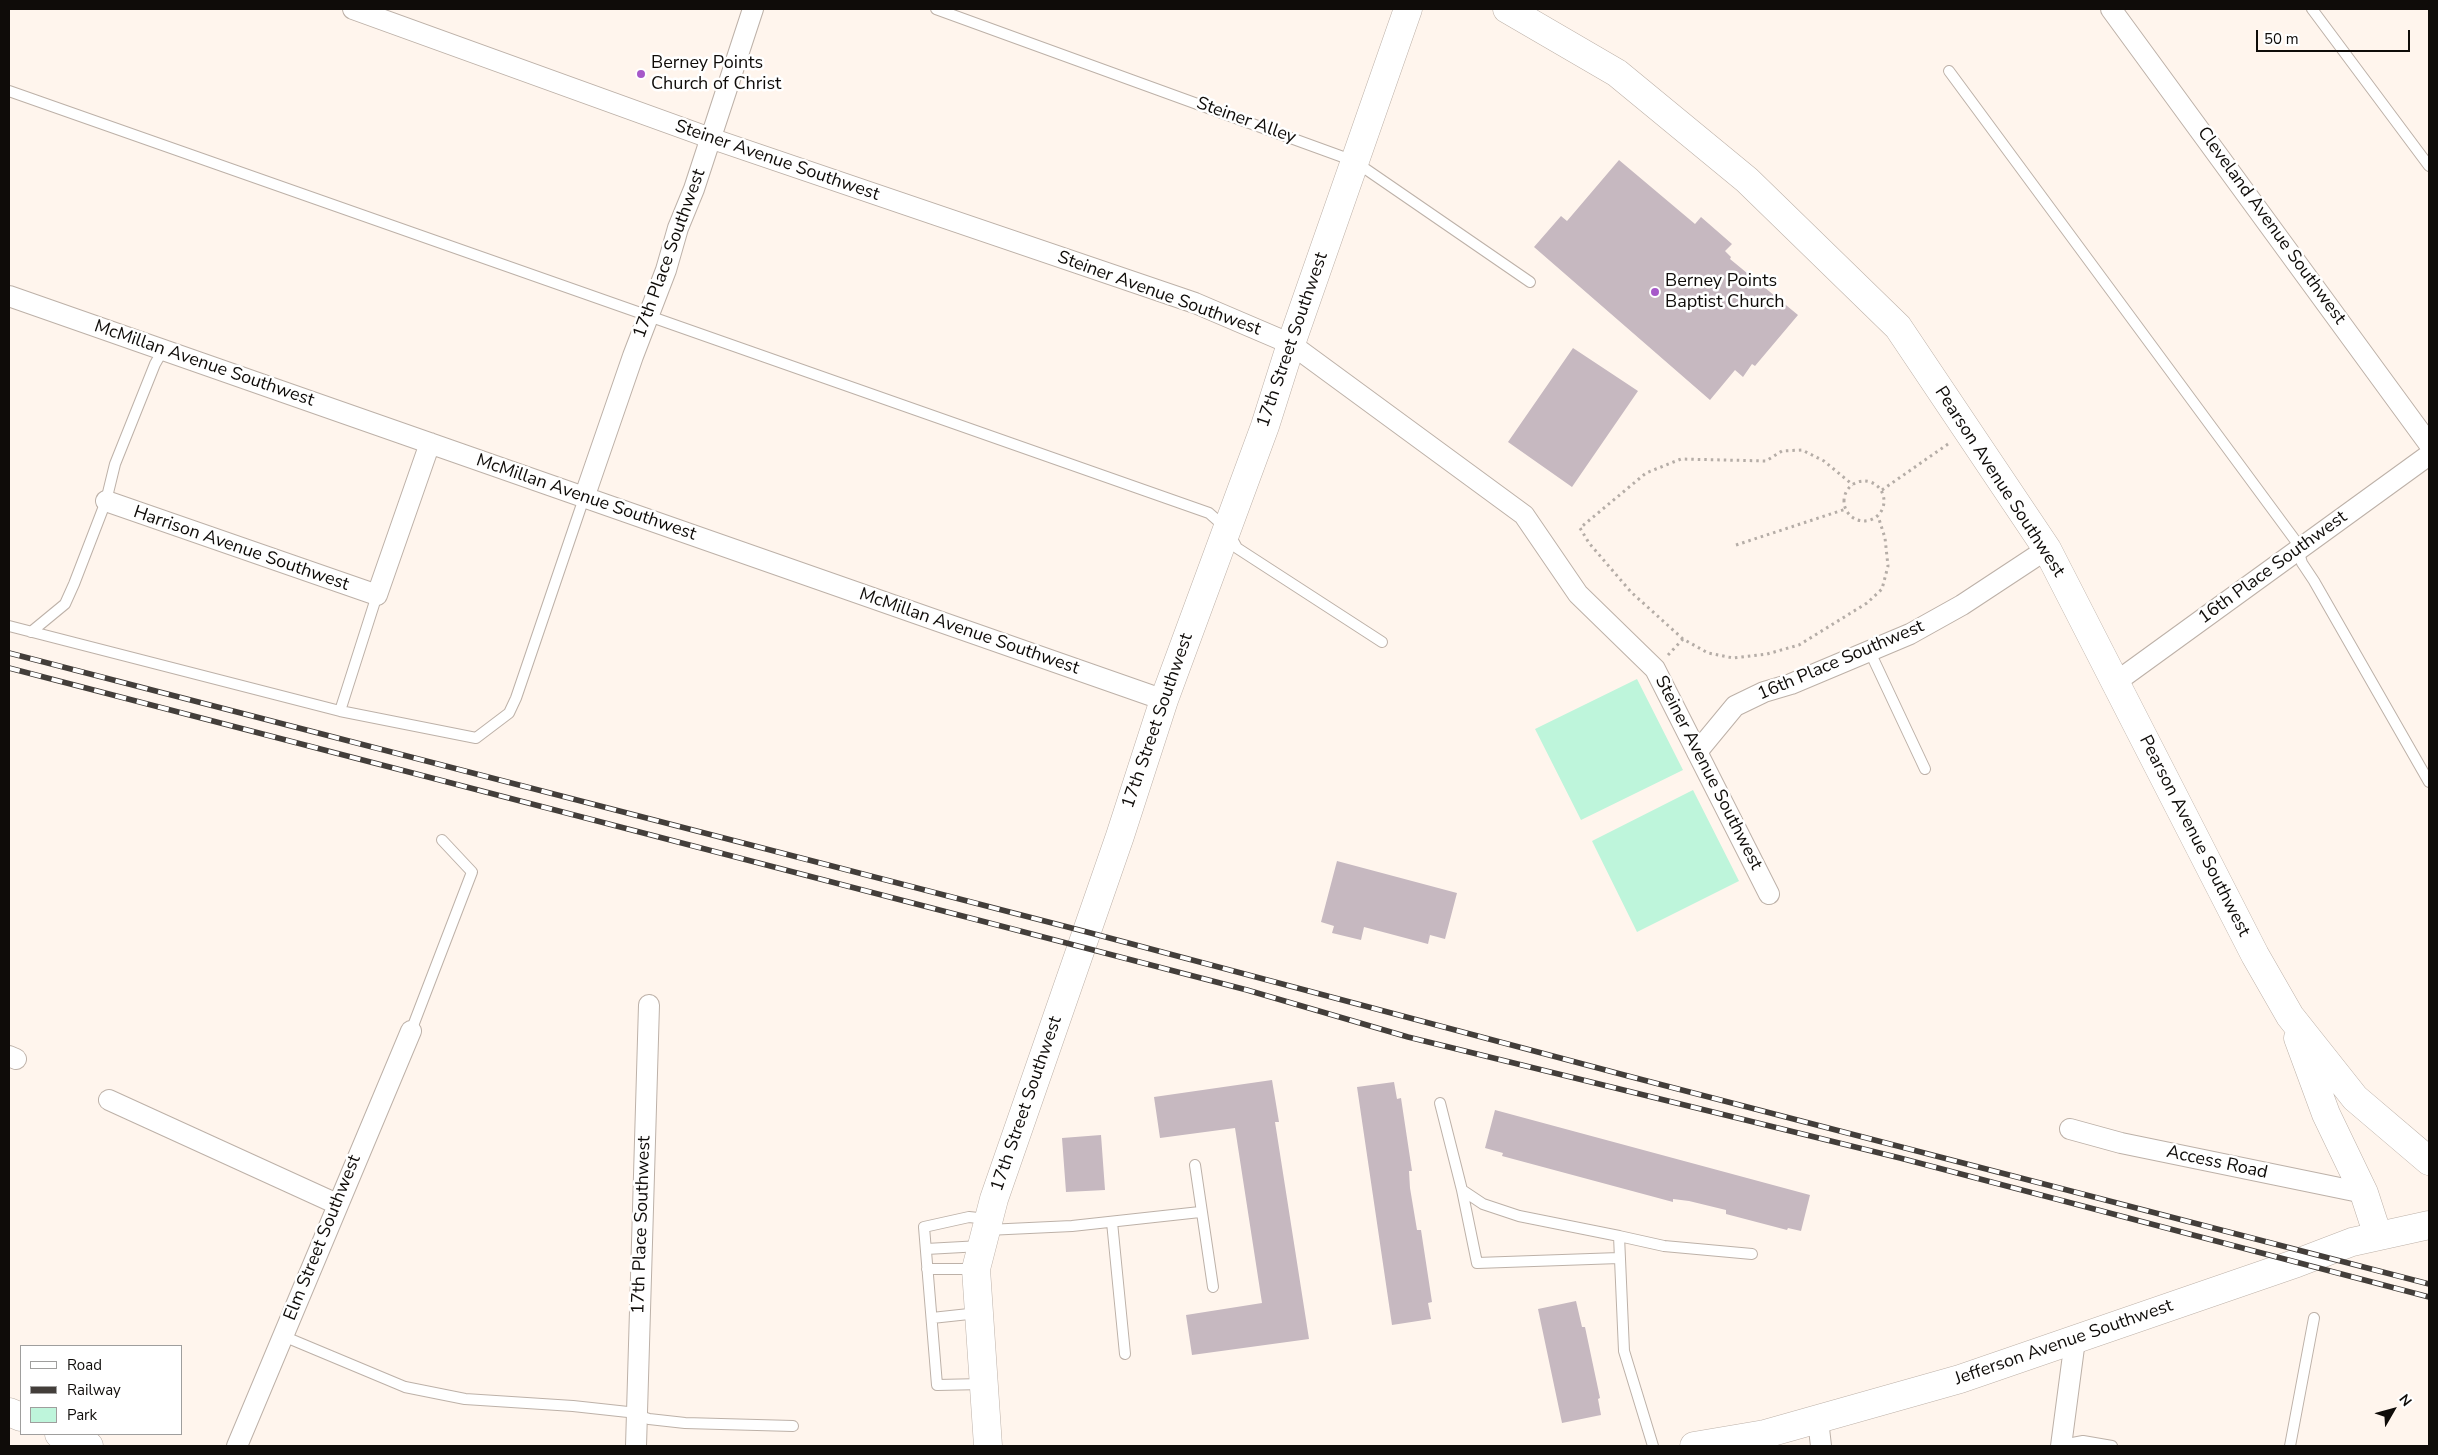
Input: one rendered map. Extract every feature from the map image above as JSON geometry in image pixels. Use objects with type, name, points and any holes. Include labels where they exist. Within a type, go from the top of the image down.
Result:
[{"type":"street","name":"Steiner Avenue Southwest","points":[[353,9],[710,138],[1195,303],[1291,344],[1524,515],[1578,594],[1655,669],[1769,894]]},
{"type":"street","name":"17th Place Southwest","points":[[584,498],[754,9]]},
{"type":"street","name":"17th Street Southwest","points":[[988,1446],[979,1313],[983,1241],[1164,700],[1265,426],[1291,344],[1408,9]]},
{"type":"street","name":"Pearson Avenue Southwest","points":[[1507,9],[1617,73],[1747,180],[1898,327],[2047,549],[2255,955],[2290,1016],[2355,1098],[2426,1154]]},
{"type":"street","name":"Cleveland Avenue Southwest","points":[[2111,9],[2429,444]]},
{"type":"street","name":"McMillan Avenue Southwest","points":[[9,296],[1164,700]]},
{"type":"street","points":[[377,595],[430,443]]},
{"type":"street","name":"16th Place Southwest","points":[[2116,682],[2429,455]]},
{"type":"street","name":"Harrison Avenue Southwest","points":[[106,501],[377,595]]},
{"type":"street","name":"16th Place Southwest","points":[[1697,752],[1735,706],[1764,692],[1870,652],[1910,634],[1962,605],[2047,549]]},
{"type":"street","name":"17th Place Southwest","points":[[636,1446],[649,1005]]},
{"type":"street","points":[[2290,1016],[2326,1114],[2364,1193],[2378,1236]]},
{"type":"street","name":"Elm Street Southwest","points":[[237,1446],[410,1031]]},
{"type":"street","points":[[108,1100],[337,1204]]},
{"type":"street","name":"Access Road","points":[[2070,1129],[2121,1143],[2364,1193]]},
{"type":"street","name":"Jefferson Avenue Southwest","points":[[1694,1446],[1765,1434],[1960,1379],[2297,1263],[2352,1242],[2429,1225]]},
{"type":"street","points":[[2062,1445],[2075,1340]]},
{"type":"street","points":[[1818,1420],[1821,1446]]},
{"type":"street","points":[[62,1435],[89,1446]]},
{"type":"lane","name":"Steiner Alley","points":[[936,9],[1354,161],[1530,282]]},
{"type":"lane","points":[[2312,9],[2429,166]]},
{"type":"lane","points":[[1949,71],[2295,540],[2302,564],[2314,581],[2429,782]]},
{"type":"lane","points":[[9,91],[1209,513],[1226,528],[1237,548],[1382,642]]},
{"type":"lane","points":[[31,632],[65,604],[106,501],[116,464],[155,364],[163,350]]},
{"type":"lane","points":[[9,626],[340,711],[476,738],[509,713],[584,498]]},
{"type":"lane","points":[[340,711],[377,595]]},
{"type":"lane","points":[[1870,652],[1925,769]]},
{"type":"lane","points":[[410,1031],[472,872],[442,840]]},
{"type":"lane","points":[[1440,1103],[1462,1190],[1477,1263],[1619,1258]]},
{"type":"lane","points":[[1195,1165],[1200,1212],[1213,1287]]},
{"type":"lane","points":[[1462,1190],[1483,1204],[1519,1216],[1664,1246],[1752,1254]]},
{"type":"lane","points":[[926,1249],[1072,1226],[1200,1212]]},
{"type":"lane","points":[[983,1241],[969,1217],[924,1227],[937,1385],[984,1384]]},
{"type":"lane","points":[[1112,1222],[1125,1354]]},
{"type":"lane","points":[[1619,1236],[1619,1258],[1624,1308],[1624,1351],[1652,1446]]},
{"type":"lane","points":[[927,1269],[983,1241]]},
{"type":"lane","points":[[932,1318],[979,1313]]},
{"type":"lane","points":[[2290,1446],[2314,1318]]},
{"type":"lane","points":[[283,1336],[404,1386],[465,1399],[573,1406],[628,1412],[649,1419],[685,1423],[793,1426]]},
{"type":"lane","points":[[2062,1445],[2082,1441],[2112,1446]]},
{"type":"path","points":[[1882,490],[1967,431]]},
{"type":"path","points":[[1853,485],[1824,461],[1802,450],[1782,451],[1766,461],[1680,459],[1646,473],[1580,528],[1589,543],[1631,592],[1684,639],[1708,654],[1733,658],[1767,654],[1799,645],[1867,603],[1882,589],[1888,566],[1885,538],[1878,516]]},
{"type":"path","points":[[1864,481],[1872,483],[1882,490],[1885,502],[1878,516],[1872,520],[1856,520],[1846,509],[1846,493],[1853,485],[1864,481]]},
{"type":"path","points":[[1736,545],[1846,509]]},
{"type":"path","points":[[1655,669],[1684,639]]},
{"type":"green space","points":[[1637,679],[1683,770],[1581,820],[1535,729]]},
{"type":"green space","points":[[1693,790],[1739,881],[1637,932],[1592,841]]},
{"type":"building","points":[[1619,160],[1695,224],[1701,217],[1732,244],[1725,251],[1731,257],[1730,259],[1798,315],[1755,366],[1752,364],[1743,377],[1735,370],[1710,400],[1534,247],[1561,216],[1567,221]]},
{"type":"building","points":[[1573,348],[1638,391],[1572,487],[1508,442]]},
{"type":"building","points":[[1337,861],[1457,893],[1445,939],[1430,935],[1428,944],[1364,927],[1361,940],[1332,933],[1334,926],[1321,922]]},
{"type":"building","points":[[1272,1080],[1279,1122],[1275,1122],[1309,1339],[1192,1355],[1186,1315],[1262,1303],[1235,1128],[1160,1138],[1154,1097]]},
{"type":"building","points":[[1394,1082],[1397,1099],[1401,1098],[1412,1171],[1409,1171],[1410,1188],[1417,1230],[1421,1230],[1432,1302],[1428,1303],[1431,1319],[1392,1325],[1357,1087]]},
{"type":"building","points":[[1495,1110],[1810,1195],[1801,1231],[1788,1228],[1787,1230],[1726,1214],[1726,1210],[1689,1201],[1673,1199],[1673,1202],[1502,1156],[1503,1153],[1485,1148]]},
{"type":"building","points":[[1101,1135],[1105,1190],[1066,1192],[1062,1138]]},
{"type":"building","points":[[1576,1301],[1582,1327],[1585,1327],[1600,1398],[1598,1399],[1601,1415],[1562,1423],[1538,1309]]},
{"type":"railway","points":[[9,653],[1087,932],[1628,1076],[2429,1284]]},
{"type":"railway","points":[[9,668],[1247,990],[1408,1037],[1900,1158],[2429,1297]]},
{"type":"place","name":"Berney Points Church of Christ","points":[[641,74]]},
{"type":"place","name":"Berney Points Baptist Church","points":[[1655,292]]}]
